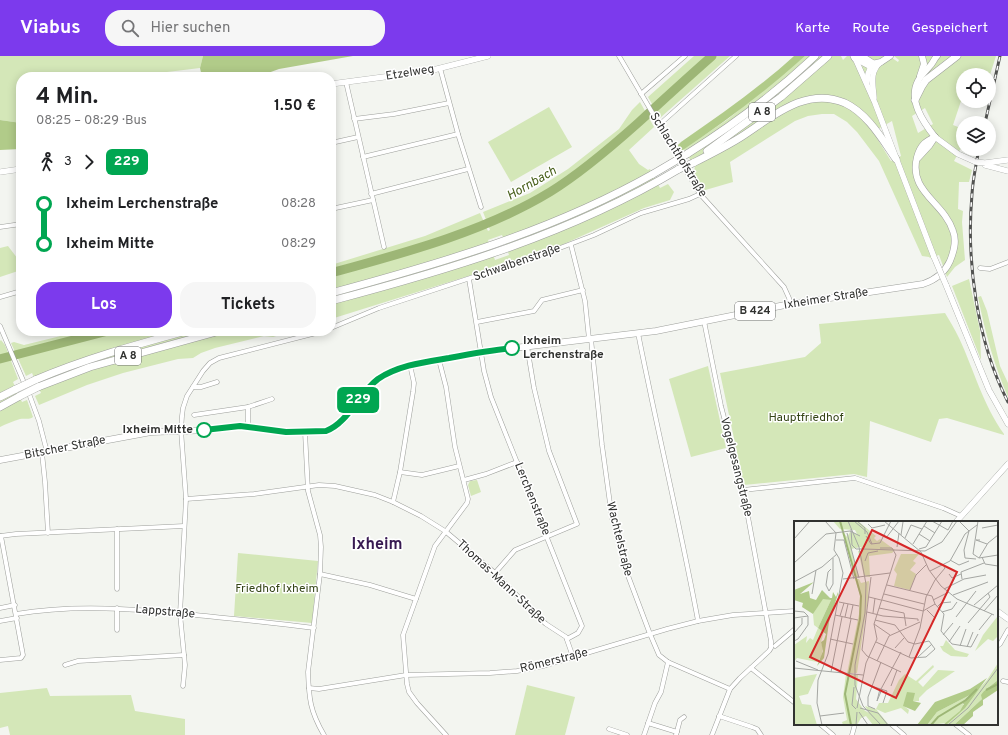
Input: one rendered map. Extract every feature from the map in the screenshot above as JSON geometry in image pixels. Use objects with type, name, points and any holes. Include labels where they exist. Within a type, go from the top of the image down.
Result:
[{"type":"highway","name":"A 8","points":[[336,291],[405,272],[490,246],[579,211],[653,174],[687,154],[730,125],[777,90],[815,56]]},
{"type":"highway","name":"A 8","points":[[692,162],[782,97],[828,56]]},
{"type":"highway","points":[[916,100],[924,82],[957,56]]},
{"type":"highway","points":[[857,57],[874,66]]},
{"type":"highway","points":[[336,300],[404,282],[493,254],[582,219],[657,182],[739,138],[792,104],[813,98],[834,99],[846,104],[856,111],[876,130],[896,159]]},
{"type":"highway","name":"A 8","points":[[0,397],[63,368],[112,351],[168,336]]},
{"type":"highway","name":"A 8","points":[[0,407],[38,387],[90,367],[202,336]]},
{"type":"main road","name":"Etzelweg","points":[[336,83],[440,68],[488,56]]},
{"type":"main road","points":[[867,85],[870,67],[882,62],[890,56]]},
{"type":"main road","points":[[922,56],[924,64],[915,91],[919,112],[927,127],[935,137],[958,154],[976,162],[1008,171]]},
{"type":"main road","points":[[857,57],[870,95],[875,103]]},
{"type":"main road","points":[[919,80],[936,57]]},
{"type":"main road","points":[[874,66],[872,83],[875,103],[883,126],[989,390],[1008,424]]},
{"type":"main road","name":"Ixheimer Straße","points":[[439,360],[481,352],[638,333],[790,304],[916,286],[930,282],[943,272],[952,257],[955,237],[947,218],[921,187],[916,173],[916,161],[919,152],[924,143],[935,137]]},
{"type":"main road","points":[[985,164],[1008,160]]},
{"type":"main road","points":[[0,172],[16,170]]},
{"type":"main road","name":"Bitscher Straße","points":[[0,460],[44,453],[138,433],[181,430],[210,430],[248,426],[286,432],[320,432],[331,429],[341,422],[367,389],[377,380],[394,370],[410,365],[439,360]]},
{"type":"main road","points":[[957,521],[1008,464]]},
{"type":"main road","points":[[998,612],[1008,619]]},
{"type":"street","name":"Schlachthofstraße","points":[[619,56],[700,194],[784,287],[790,304]]},
{"type":"street","points":[[641,94],[685,56]]},
{"type":"street","points":[[658,123],[736,56]]},
{"type":"street","points":[[440,68],[468,169],[481,207]]},
{"type":"street","points":[[346,82],[384,247]]},
{"type":"street","points":[[354,119],[394,114],[449,102]]},
{"type":"street","points":[[363,157],[458,134]]},
{"type":"street","points":[[336,142],[358,137]]},
{"type":"street","points":[[371,194],[468,169]]},
{"type":"street","name":"Schwalbenstraße","points":[[336,326],[380,308],[571,245],[641,213],[689,199],[700,194]]},
{"type":"street","points":[[336,208],[373,200]]},
{"type":"street","points":[[0,227],[16,225]]},
{"type":"street","name":"Wachtelstraße","points":[[571,245],[583,290],[587,312],[602,446],[612,518],[627,573],[659,655],[668,662],[730,689]]},
{"type":"street","points":[[980,268],[990,269],[1008,262]]},
{"type":"street","name":"Lerchenstraße","points":[[469,279],[486,383],[582,626],[578,633],[567,639]]},
{"type":"street","points":[[477,322],[534,311],[542,300],[583,290]]},
{"type":"street","points":[[0,297],[16,292]]},
{"type":"street","name":"Vogelgesangstraße","points":[[704,321],[722,406],[743,490],[766,612],[771,648],[751,668]]},
{"type":"street","points":[[0,326],[39,421],[44,453],[48,533]]},
{"type":"street","points":[[638,333],[653,412],[681,533],[698,621]]},
{"type":"street","points":[[183,686],[184,655],[180,614],[186,499],[181,430],[183,408],[187,396],[206,367],[219,358],[305,336]]},
{"type":"street","points":[[495,573],[515,550],[547,538],[577,524],[549,451],[536,395],[527,346]]},
{"type":"street","points":[[439,360],[446,387],[459,466],[468,495],[467,503],[435,546],[403,635],[406,675],[411,696],[446,735]]},
{"type":"street","points":[[393,502],[400,472],[413,392],[414,383],[410,365]]},
{"type":"street","points":[[193,387],[201,387],[216,382]]},
{"type":"street","points":[[194,415],[248,407],[272,399]]},
{"type":"street","points":[[248,407],[248,426]]},
{"type":"street","points":[[305,432],[308,486],[320,541],[320,574],[309,666],[309,688],[311,710],[324,735]]},
{"type":"street","points":[[464,480],[486,474],[517,462]]},
{"type":"street","points":[[400,472],[422,476],[459,466]]},
{"type":"street","points":[[743,490],[855,478],[943,508],[961,516]]},
{"type":"street","name":"Thomas-Mann-Straße","points":[[186,499],[254,494],[323,485],[335,486],[375,495],[421,516],[445,531],[495,573],[546,624],[560,632],[567,639]]},
{"type":"street","points":[[0,660],[23,657],[15,605],[1,536],[184,526]]},
{"type":"street","points":[[117,529],[117,589]]},
{"type":"street","points":[[320,574],[416,599]]},
{"type":"street","points":[[0,608],[15,605]]},
{"type":"street","points":[[117,608],[117,630]]},
{"type":"street","name":"Lappstraße","points":[[0,621],[17,616],[57,610],[117,608],[314,628]]},
{"type":"street","name":"Römerstraße","points":[[309,688],[319,689],[406,675],[517,671],[543,666],[698,621],[733,615],[794,611]]},
{"type":"street","points":[[775,646],[794,629]]},
{"type":"street","points":[[998,645],[1008,630]]},
{"type":"street","points":[[567,639],[573,657]]},
{"type":"street","points":[[65,665],[78,661],[184,655]]},
{"type":"street","points":[[644,735],[655,703],[661,692],[668,662]]},
{"type":"street","points":[[712,735],[730,689],[751,668],[794,702]]},
{"type":"street","points":[[719,716],[757,729],[761,735]]},
{"type":"street","points":[[648,723],[677,733],[680,720],[684,717]]},
{"type":"street","points":[[821,725],[833,735]]},
{"type":"street","points":[[852,735],[855,725]]},
{"type":"street","points":[[892,725],[904,735]]},
{"type":"street","points":[[957,725],[969,735]]},
{"type":"street","points":[[609,729],[627,735]]},
{"type":"green space","points":[[0,56],[203,56],[200,68],[167,72],[16,72],[16,122],[0,120]]},
{"type":"green space","points":[[203,56],[353,56],[279,69],[271,72],[201,72],[200,68]]},
{"type":"green space","points":[[694,56],[730,56],[660,118],[648,97]]},
{"type":"green space","points":[[794,56],[805,56],[775,82],[713,130],[680,152],[678,145],[681,142],[753,90]]},
{"type":"green space","points":[[805,56],[841,56],[843,60],[847,56],[889,56],[898,62],[899,60],[894,56],[996,56],[992,68],[956,68],[956,108],[959,108],[953,125],[956,126],[957,156],[954,161],[972,170],[969,182],[959,182],[958,209],[963,211],[962,222],[965,260],[955,267],[947,277],[939,255],[930,258],[922,256],[879,161],[857,132],[847,122],[834,114],[808,116],[795,121],[730,162],[733,182],[702,191],[693,170],[695,168],[684,149],[728,119]],"holes":[[[925,108],[933,124],[918,133],[912,116]],[[892,121],[901,156],[891,161],[873,132]]]},
{"type":"green space","points":[[640,102],[654,127],[629,150],[639,164],[648,170],[650,169],[660,188],[668,184],[674,192],[670,200],[644,208],[555,248],[506,264],[504,262],[500,264],[500,267],[336,317],[336,263],[425,236],[480,213],[488,231],[490,230],[483,212],[530,193],[568,169],[619,129],[632,110]],"holes":[[[502,235],[509,255],[495,260],[488,240]]]},
{"type":"green space","points":[[549,107],[572,147],[511,182],[488,142]]},
{"type":"green space","points":[[0,120],[16,122],[16,149],[0,150]]},
{"type":"green space","points":[[8,246],[16,256],[16,272],[0,277],[0,248]]},
{"type":"green space","points":[[969,279],[980,331],[981,360],[952,286]]},
{"type":"green space","points":[[981,296],[987,311],[1000,366],[1008,383],[1008,397],[998,373],[987,336],[978,297]]},
{"type":"green space","name":"Hauptfriedhof","points":[[945,313],[959,338],[990,411],[1004,435],[947,418],[939,419],[931,442],[870,421],[867,477],[854,474],[744,485],[720,373],[805,357],[821,343],[819,324]]},
{"type":"green space","points":[[61,336],[264,336],[215,348],[201,353],[193,358],[178,359],[123,373],[87,385],[39,405],[35,396],[41,393],[32,373],[26,376],[11,343],[14,342],[24,345]]},
{"type":"green space","points":[[1,340],[5,345],[18,379],[13,382],[22,402],[27,400],[33,417],[28,419],[20,419],[0,427],[0,341]]},
{"type":"green space","points":[[708,366],[726,448],[691,457],[669,379]]},
{"type":"green space","points":[[477,480],[481,492],[471,496],[468,485],[470,481]]},
{"type":"green space","name":"Friedhof Ixheim","points":[[238,553],[318,561],[312,623],[234,616]]},
{"type":"green space","points":[[527,685],[575,697],[565,735],[515,735]]},
{"type":"green space","points":[[47,688],[50,696],[131,695],[135,711],[185,719],[185,735],[10,735],[8,726],[0,728],[0,693]]},
{"type":"waterway","name":"Hornbach","points":[[336,272],[387,258],[471,230],[498,219],[550,192],[573,177],[606,151],[712,56]]},
{"type":"waterway","name":"Hornbach","points":[[0,359],[89,336]]},
{"type":"railway","points":[[987,116],[1000,56]]},
{"type":"railway","points":[[978,156],[973,183],[971,220],[971,246],[976,301],[988,354],[997,379],[1008,402]]},
{"type":"bus line","name":"229","points":[[204,430],[248,426],[286,432],[326,431],[341,422],[367,389],[377,380],[394,370],[410,365],[512,348]]},
{"type":"place","name":"Ixheim Lerchenstraße","points":[[512,348]]},
{"type":"place","name":"Ixheim Mitte","points":[[204,430]]},
{"type":"district","name":"Ixheim","points":[[377,545]]}]
